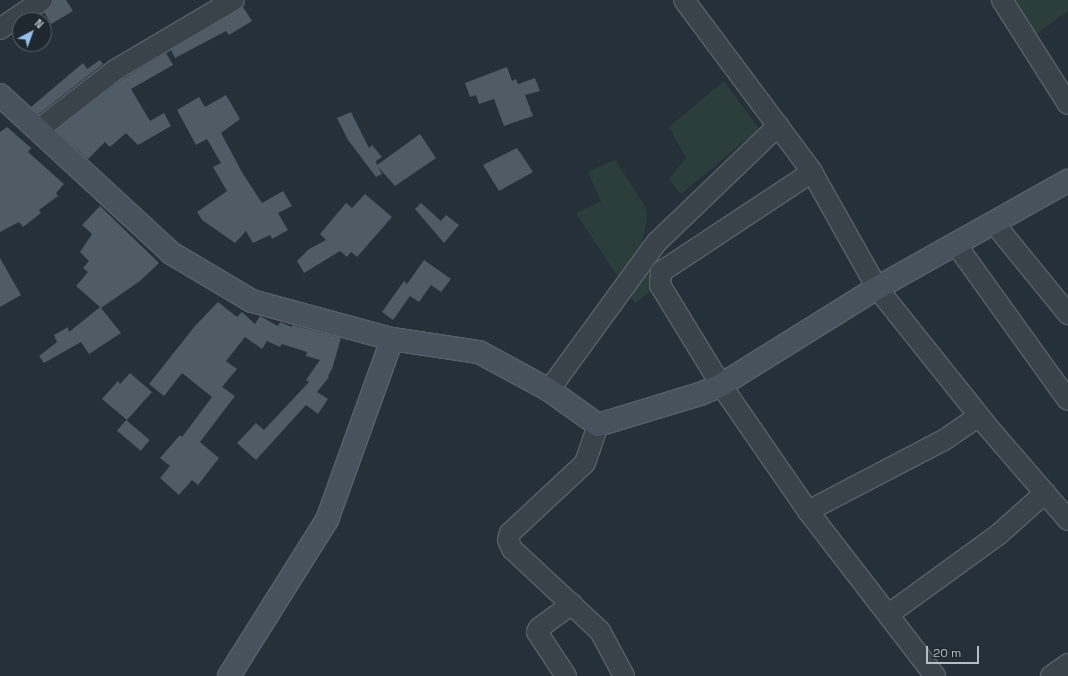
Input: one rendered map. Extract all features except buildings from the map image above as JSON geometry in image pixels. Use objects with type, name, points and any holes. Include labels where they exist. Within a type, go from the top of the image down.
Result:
[{"type":"street","points":[[0,29],[22,5],[42,0]]},
{"type":"street","points":[[38,130],[114,70],[234,0]]},
{"type":"street","points":[[684,0],[812,172],[877,288],[979,416],[1068,520]]},
{"type":"street","points":[[1002,0],[1068,104]]},
{"type":"street","points":[[0,95],[171,253],[252,301],[392,339],[479,352],[549,390],[598,425]]},
{"type":"street","points":[[549,390],[657,242],[778,126]]},
{"type":"street","points":[[812,172],[661,272],[660,285],[721,385],[808,511],[889,614],[935,676]]},
{"type":"street","points":[[598,425],[700,394],[721,385],[877,288],[955,243],[993,222],[1066,186]]},
{"type":"street","points":[[993,222],[1068,314]]},
{"type":"street","points":[[955,243],[1068,400]]},
{"type":"street","points":[[229,676],[327,520],[392,339]]},
{"type":"street","points":[[808,511],[944,440],[979,416]]},
{"type":"street","points":[[598,425],[585,464],[510,533],[508,540],[512,548],[600,631],[624,676]]},
{"type":"street","points":[[889,614],[999,534],[1045,493]]},
{"type":"street","points":[[566,676],[538,632],[539,628],[572,604]]},
{"type":"street","points":[[1051,676],[1068,664]]},
{"type":"green space","points":[[1011,0],[1068,0],[1068,11],[1032,37]]},
{"type":"green space","points":[[724,81],[759,129],[681,194],[669,179],[686,158],[669,127]]},
{"type":"green space","points":[[615,160],[645,206],[647,218],[641,248],[660,259],[660,285],[635,303],[576,213],[601,201],[588,172]]}]
